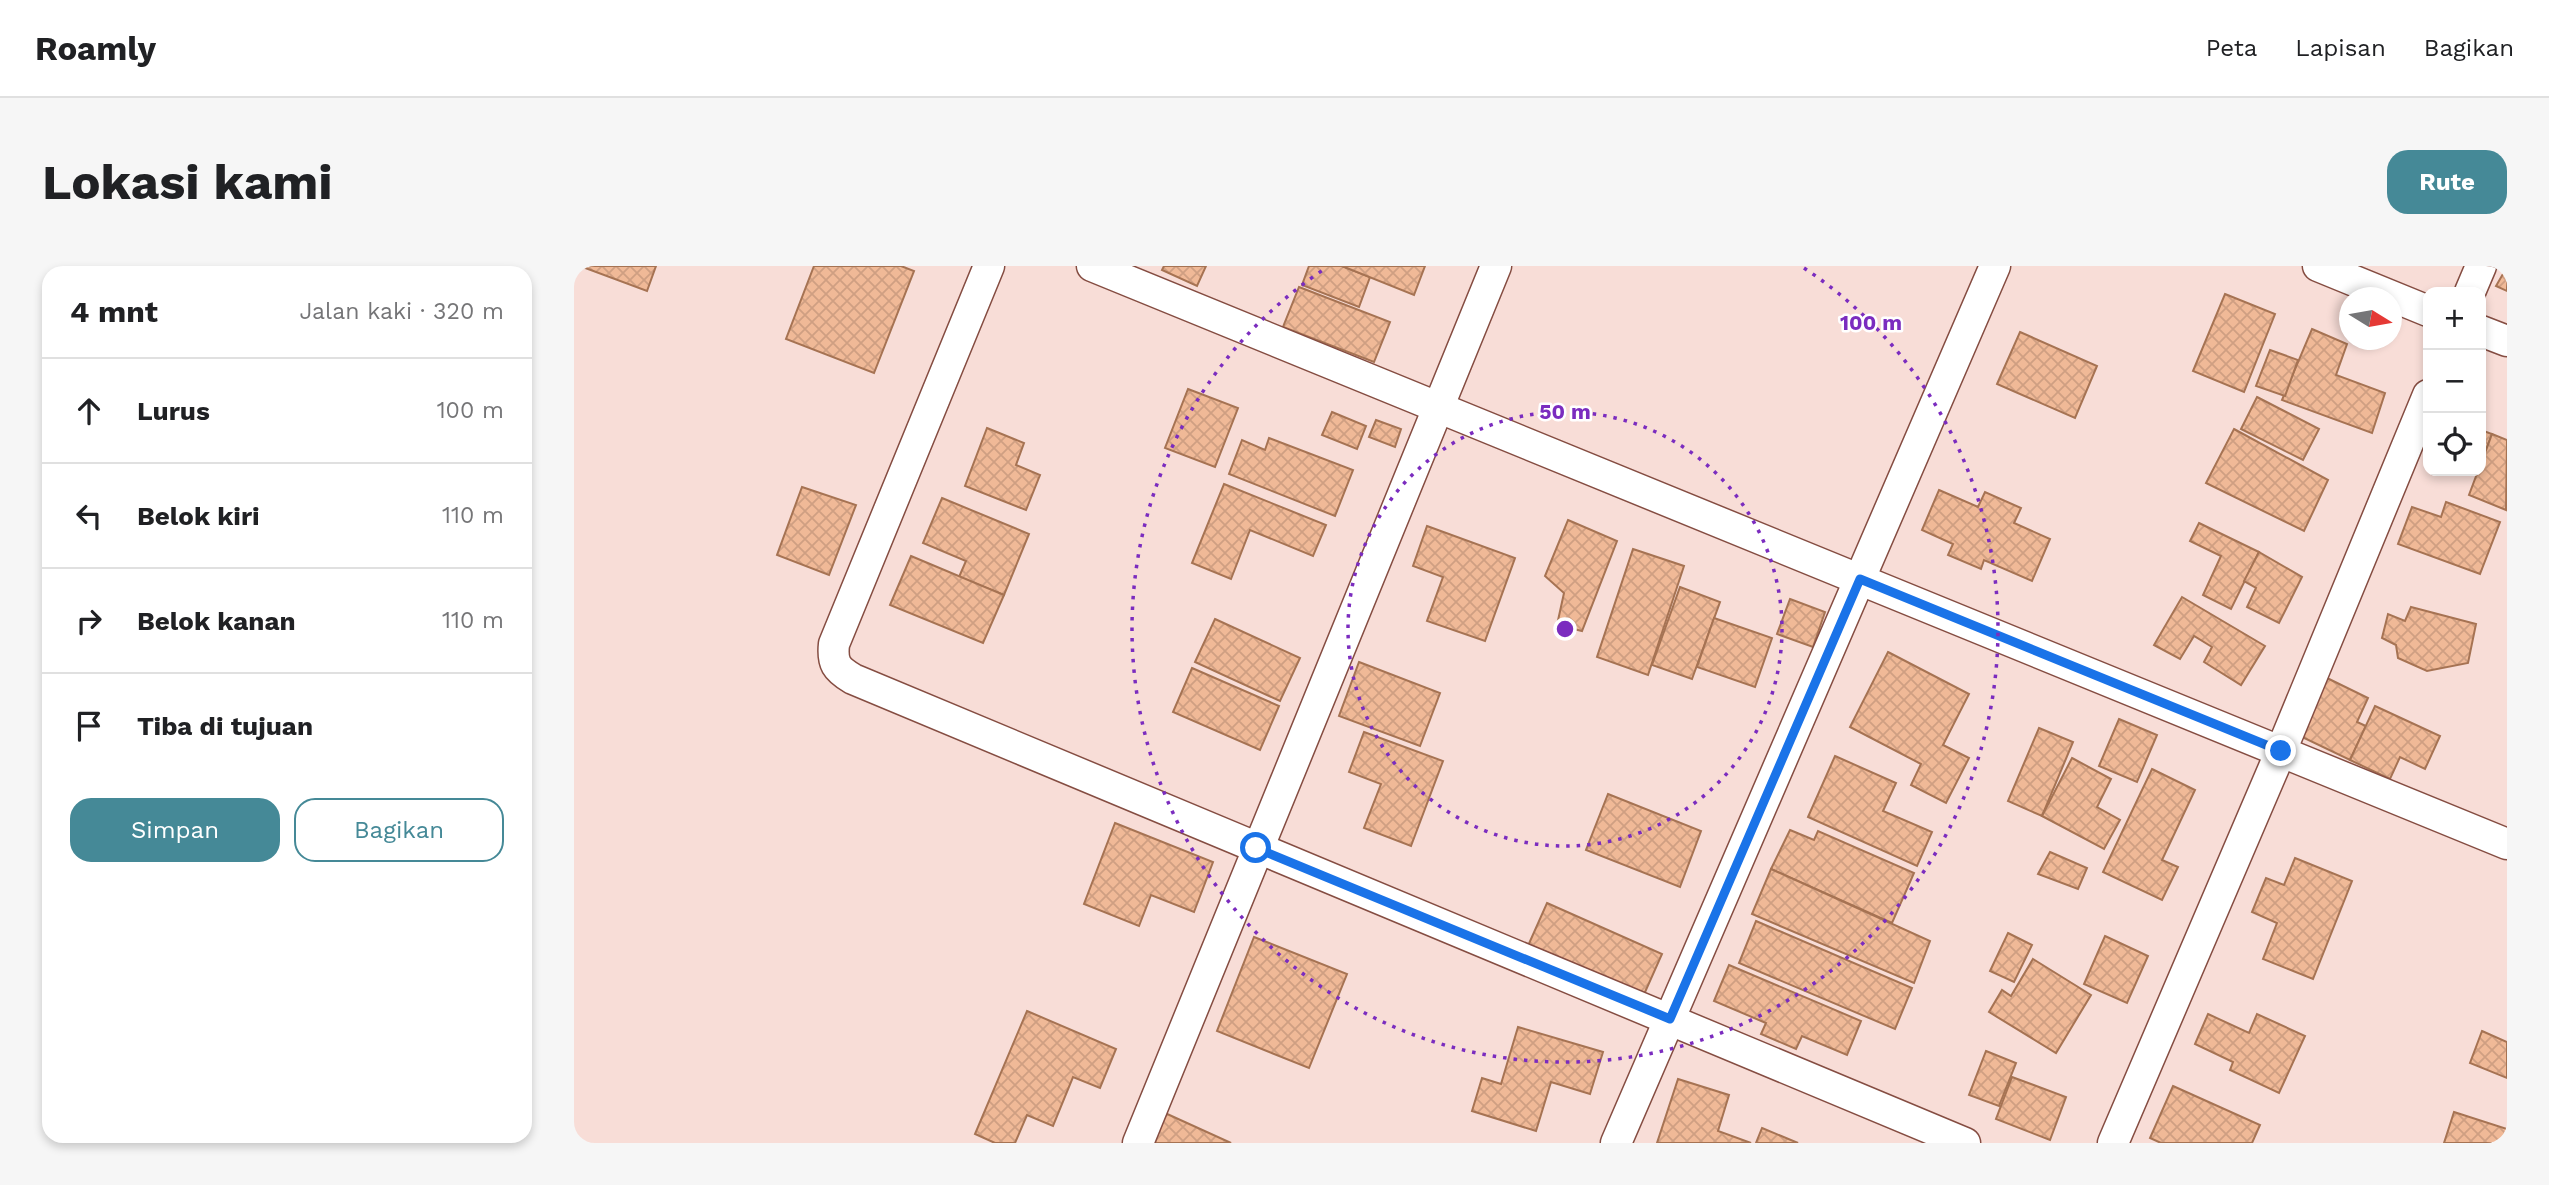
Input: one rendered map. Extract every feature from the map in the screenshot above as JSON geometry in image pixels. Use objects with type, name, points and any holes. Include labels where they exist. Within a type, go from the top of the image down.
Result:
[{"type":"street","points":[[989,266],[834,644],[832,660],[839,671],[1256,848],[1670,1019],[1921,1133],[1965,1143]]},
{"type":"street","points":[[1092,266],[2507,844]]},
{"type":"street","points":[[1138,1143],[1256,848],[1496,266]]},
{"type":"street","points":[[1616,1143],[1995,266]]},
{"type":"street","points":[[2318,266],[2423,309]]},
{"type":"street","points":[[2472,287],[2481,266]]},
{"type":"street","points":[[2486,333],[2507,341]]},
{"type":"street","points":[[2113,1143],[2281,751],[2423,407]]},
{"type":"building","points":[[580,266],[656,266],[647,291]]},
{"type":"building","points":[[814,266],[901,266],[914,271],[874,373],[786,339]]},
{"type":"building","points":[[1164,266],[1206,266],[1197,286],[1162,270]]},
{"type":"building","points":[[1309,266],[1342,266],[1370,277],[1359,307],[1302,285]]},
{"type":"building","points":[[1342,266],[1425,266],[1414,295]]},
{"type":"building","points":[[2507,267],[2507,291],[2496,286]]},
{"type":"building","points":[[1299,287],[1390,322],[1374,362],[1283,327]]},
{"type":"building","points":[[2225,294],[2275,314],[2244,392],[2193,371]]},
{"type":"building","points":[[2312,329],[2339,341],[2339,350],[2345,350],[2336,375],[2385,393],[2372,433],[2282,400]]},
{"type":"building","points":[[2020,332],[2097,366],[2075,418],[1997,384]]},
{"type":"building","points":[[2270,350],[2298,360],[2285,396],[2256,386]]},
{"type":"building","points":[[1188,389],[1238,408],[1215,467],[1165,448]]},
{"type":"building","points":[[2257,397],[2319,429],[2303,460],[2241,429]]},
{"type":"building","points":[[1332,412],[1366,426],[1357,449],[1322,435]]},
{"type":"building","points":[[1376,420],[1401,429],[1395,447],[1369,437]]},
{"type":"building","points":[[987,428],[1024,443],[1016,465],[1040,475],[1026,510],[965,486]]},
{"type":"building","points":[[2234,429],[2328,480],[2304,531],[2206,483]]},
{"type":"building","points":[[2486,432],[2492,434],[2486,450]]},
{"type":"building","points":[[2492,434],[2507,440],[2506,510],[2469,495],[2476,476],[2486,476],[2486,450]]},
{"type":"building","points":[[1269,438],[1353,470],[1335,516],[1229,474],[1242,440],[1265,450]]},
{"type":"building","points":[[1224,484],[1326,525],[1313,556],[1250,530],[1231,579],[1192,563]]},
{"type":"building","points":[[802,487],[856,505],[829,575],[777,555]]},
{"type":"building","points":[[1939,490],[1978,507],[1985,492],[2021,508],[2014,523],[2050,539],[2032,581],[1984,560],[1981,569],[1948,555],[1953,544],[1922,530]]},
{"type":"building","points":[[942,498],[1029,534],[1004,595],[959,577],[966,561],[923,543]]},
{"type":"building","points":[[2446,502],[2500,522],[2480,574],[2398,544],[2412,507],[2441,517]]},
{"type":"building","points":[[1568,520],[1617,541],[1582,631],[1557,625],[1564,593],[1545,576]]},
{"type":"building","points":[[2199,523],[2259,552],[2231,609],[2203,595],[2221,556],[2190,541]]},
{"type":"building","points":[[1427,526],[1515,558],[1485,641],[1427,621],[1443,577],[1413,566]]},
{"type":"building","points":[[1633,549],[1684,566],[1648,675],[1597,657]]},
{"type":"building","points":[[2259,552],[2302,577],[2279,623],[2247,607],[2256,588],[2244,581]]},
{"type":"building","points":[[911,556],[1004,595],[983,643],[890,605]]},
{"type":"building","points":[[1680,587],[1720,602],[1692,679],[1652,665]]},
{"type":"building","points":[[2182,597],[2265,646],[2241,685],[2204,662],[2212,647],[2194,636],[2180,659],[2154,645]]},
{"type":"building","points":[[1790,599],[1825,612],[1813,647],[1777,634]]},
{"type":"building","points":[[2411,607],[2476,624],[2468,663],[2427,671],[2398,658],[2396,645],[2382,638],[2388,614],[2405,621]]},
{"type":"building","points":[[1714,618],[1772,638],[1755,687],[1697,667]]},
{"type":"building","points":[[1215,619],[1300,658],[1280,701],[1195,662]]},
{"type":"building","points":[[1888,652],[1969,694],[1943,745],[1969,758],[1946,803],[1911,785],[1921,764],[1850,727]]},
{"type":"building","points":[[1359,662],[1440,693],[1420,746],[1339,716]]},
{"type":"building","points":[[1192,668],[1279,706],[1260,750],[1173,712]]},
{"type":"building","points":[[2327,678],[2368,698],[2357,722],[2366,726],[2350,760],[2300,736]]},
{"type":"building","points":[[2375,706],[2440,736],[2425,769],[2400,757],[2390,779],[2350,760]]},
{"type":"building","points":[[2119,719],[2157,735],[2137,782],[2099,766]]},
{"type":"building","points":[[2039,728],[2073,742],[2042,816],[2008,801]]},
{"type":"building","points":[[1364,732],[1443,761],[1411,846],[1364,828],[1381,784],[1349,772]]},
{"type":"building","points":[[1835,756],[1896,783],[1883,811],[1932,832],[1917,866],[1808,817]]},
{"type":"building","points":[[2072,758],[2111,779],[2097,807],[2120,820],[2104,849],[2042,816]]},
{"type":"building","points":[[2152,769],[2195,790],[2162,860],[2178,867],[2162,900],[2103,872]]},
{"type":"building","points":[[1608,794],[1701,831],[1680,887],[1586,850]]},
{"type":"building","points":[[1115,823],[1213,862],[1194,912],[1151,895],[1139,926],[1084,904]]},
{"type":"building","points":[[1790,830],[1814,840],[1818,831],[1914,873],[1892,923],[1771,869]]},
{"type":"building","points":[[2050,852],[2087,868],[2078,889],[2038,874]]},
{"type":"building","points":[[2295,858],[2352,881],[2313,979],[2263,959],[2277,923],[2252,912],[2266,878],[2284,885]]},
{"type":"building","points":[[1771,869],[1930,941],[1914,983],[1752,914]]},
{"type":"building","points":[[1547,903],[1662,954],[1642,999],[1527,948]]},
{"type":"building","points":[[1756,921],[1912,988],[1895,1029],[1739,963]]},
{"type":"building","points":[[2008,933],[2032,945],[2014,982],[1990,971]]},
{"type":"building","points":[[2105,936],[2148,956],[2127,1003],[2084,984]]},
{"type":"building","points":[[1254,937],[1347,974],[1309,1068],[1217,1031]]},
{"type":"building","points":[[2033,959],[2091,995],[2056,1053],[1989,1012],[2002,990],[2011,996]]},
{"type":"building","points":[[1729,965],[1861,1021],[1847,1055],[1802,1036],[1796,1049],[1761,1034],[1766,1023],[1714,1001]]},
{"type":"building","points":[[1027,1011],[1116,1049],[1100,1088],[1073,1077],[1053,1126],[1027,1115],[1015,1143],[995,1143],[975,1134]]},
{"type":"building","points":[[2208,1014],[2249,1033],[2257,1014],[2305,1036],[2279,1093],[2230,1070],[2233,1062],[2195,1044]]},
{"type":"building","points":[[1518,1027],[1603,1052],[1590,1094],[1551,1082],[1536,1131],[1472,1111],[1482,1078],[1501,1084]]},
{"type":"building","points":[[2482,1031],[2507,1042],[2507,1078],[2470,1063]]},
{"type":"building","points":[[1986,1051],[2016,1063],[1999,1106],[1969,1095]]},
{"type":"building","points":[[2012,1077],[2066,1097],[2050,1140],[1996,1119]]},
{"type":"building","points":[[1678,1079],[1729,1095],[1718,1131],[1751,1143],[1657,1143]]},
{"type":"building","points":[[2173,1086],[2260,1125],[2252,1143],[2161,1143],[2150,1138]]},
{"type":"building","points":[[2454,1112],[2507,1129],[2507,1143],[2444,1143]]},
{"type":"building","points":[[1165,1113],[1231,1143],[1151,1143]]},
{"type":"building","points":[[1762,1128],[1798,1143],[1756,1143]]},
{"type":"route","points":[[1256,848],[1670,1019],[1860,579],[2281,751]]}]
